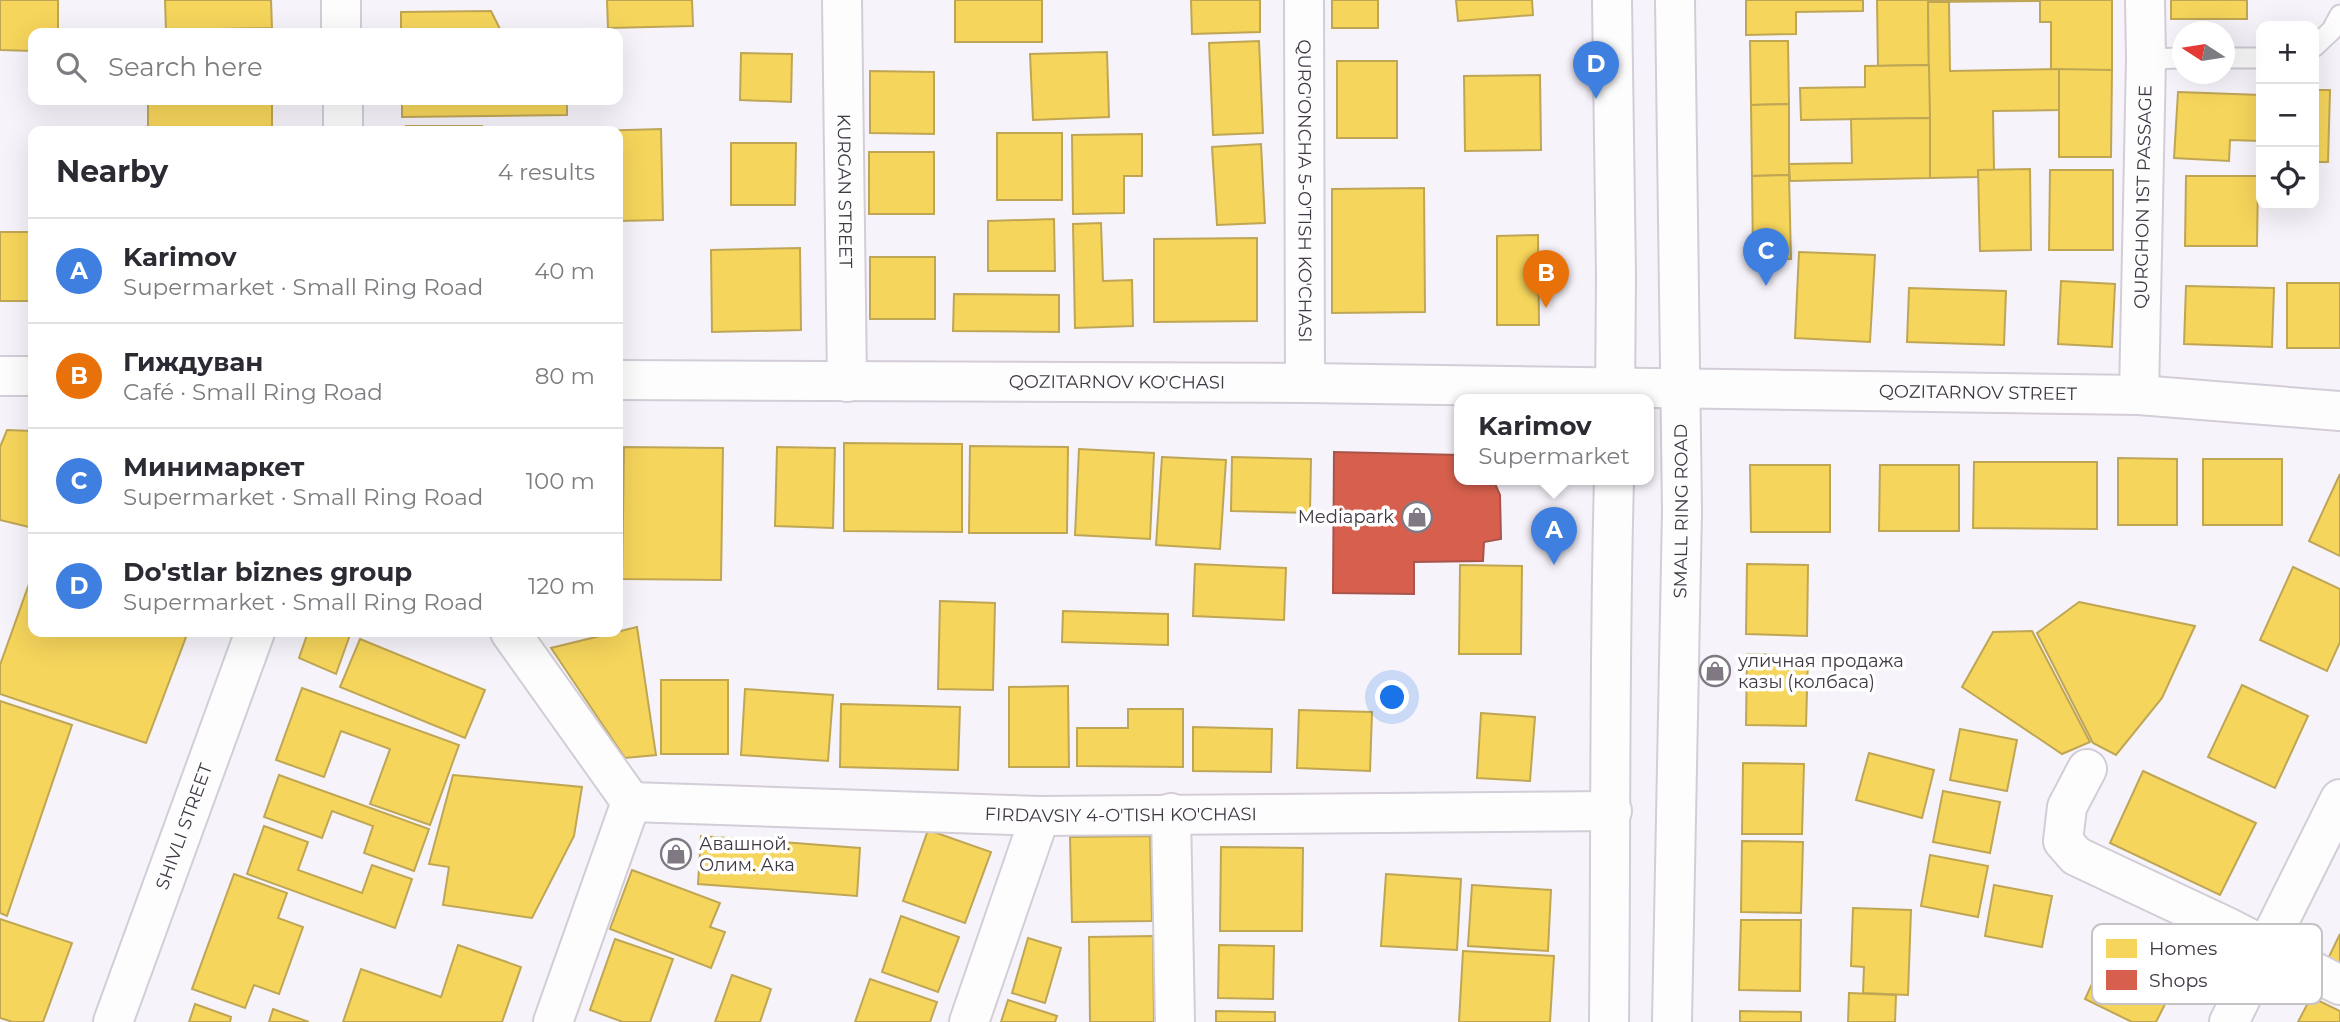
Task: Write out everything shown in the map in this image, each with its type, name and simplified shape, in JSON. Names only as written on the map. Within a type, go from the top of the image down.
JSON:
[{"type":"main road","points":[[341,0],[341,28]]},
{"type":"main road","name":"KURGAN STREET","points":[[842,0],[847,382]]},
{"type":"main road","name":"QURG'ONCHA 5-O'TISH KO'CHASI","points":[[1304,0],[1305,383]]},
{"type":"main road","points":[[1612,0],[1615,393]]},
{"type":"main road","name":"SMALL RING ROAD","points":[[1672,1022],[1682,511],[1675,0]]},
{"type":"main road","name":"QURGHON 1ST PASSAGE","points":[[2140,395],[2164,59],[2146,0]]},
{"type":"main road","points":[[342,105],[343,126]]},
{"type":"main road","points":[[0,376],[28,376]]},
{"type":"main road","name":"QOZITARNOV KO'CHASI","points":[[623,380],[1305,383],[1615,393]]},
{"type":"main road","name":"QOZITARNOV STREET","points":[[1615,393],[1681,389],[2140,395],[2340,411]]},
{"type":"main road","points":[[1609,1022],[1612,811],[1610,621],[1614,485]]},
{"type":"main road","name":"SHIVLI STREET","points":[[113,1022],[253,637]]},
{"type":"main road","points":[[514,637],[631,802],[554,1022]]},
{"type":"main road","points":[[2087,769],[2067,807],[2063,841],[2076,856],[2221,924]]},
{"type":"main road","points":[[2277,924],[2340,799]]},
{"type":"main road","name":"FIRDAVSIY 4-O'TISH KO'CHASI","points":[[631,802],[1040,816],[1612,811]]},
{"type":"main road","points":[[1171,813],[1175,1022]]},
{"type":"main road","points":[[969,1022],[1040,816]]},
{"type":"main road","points":[[2322,976],[2340,985]]},
{"type":"main road","points":[[2229,1022],[2238,1004]]},
{"type":"lane","points":[[2319,42],[2332,30],[2340,15]]},
{"type":"lane","points":[[2235,58],[2256,58]]},
{"type":"building: Homes","points":[[0,0],[58,0],[58,28],[28,28],[28,51],[0,50]]},
{"type":"building: Homes","points":[[165,0],[271,0],[272,28],[166,28]]},
{"type":"building: Homes","points":[[607,0],[692,0],[693,26],[608,28]]},
{"type":"building: Homes","points":[[955,0],[1042,0],[1042,42],[955,42]]},
{"type":"building: Homes","points":[[1191,0],[1260,0],[1260,32],[1192,34]]},
{"type":"building: Homes","points":[[1332,0],[1378,0],[1378,28],[1332,28]]},
{"type":"building: Homes","points":[[1456,0],[1532,0],[1533,15],[1458,21]]},
{"type":"building: Homes","points":[[1746,0],[1863,0],[1863,11],[1796,12],[1796,34],[1746,35]]},
{"type":"building: Homes","points":[[1877,0],[1928,0],[1929,65],[1878,66]]},
{"type":"building: Homes","points":[[1928,0],[2112,0],[2112,70],[2051,70],[2051,22],[2040,22],[2040,1]]},
{"type":"building: Homes","points":[[2171,0],[2247,0],[2247,19],[2171,19]]},
{"type":"building: Homes","points":[[1928,2],[1949,2],[1950,71],[2059,69],[2060,110],[1993,111],[1994,170],[1978,170],[1978,177],[1930,178]]},
{"type":"building: Homes","points":[[491,11],[500,28],[401,28],[401,12]]},
{"type":"building: Homes","points":[[1259,41],[1263,133],[1213,135],[1209,43]]},
{"type":"building: Homes","points":[[1750,41],[1788,41],[1789,104],[1751,105]]},
{"type":"building: Homes","points":[[1107,52],[1109,117],[1033,120],[1030,54]]},
{"type":"building: Homes","points":[[741,53],[792,54],[791,102],[740,100]]},
{"type":"building: Homes","points":[[1337,61],[1397,61],[1397,138],[1337,138]]},
{"type":"building: Homes","points":[[1929,65],[1930,118],[1801,120],[1800,88],[1865,87],[1865,66]]},
{"type":"building: Homes","points":[[2059,69],[2112,70],[2111,157],[2059,157]]},
{"type":"building: Homes","points":[[870,71],[934,72],[934,134],[870,133]]},
{"type":"building: Homes","points":[[1540,75],[1541,150],[1465,151],[1464,76]]},
{"type":"building: Homes","points":[[2319,90],[2330,90],[2328,162],[2319,162]]},
{"type":"building: Homes","points":[[2178,92],[2256,95],[2256,141],[2230,140],[2229,161],[2174,158]]},
{"type":"building: Homes","points":[[1789,104],[1789,175],[1752,176],[1751,105]]},
{"type":"building: Homes","points":[[148,105],[272,105],[272,126],[148,126]]},
{"type":"building: Homes","points":[[402,105],[567,105],[567,115],[402,117]]},
{"type":"building: Homes","points":[[1930,118],[1930,178],[1790,181],[1789,164],[1852,163],[1851,119]]},
{"type":"building: Homes","points":[[661,129],[663,220],[623,221],[623,130]]},
{"type":"building: Homes","points":[[997,133],[1062,133],[1062,200],[997,200]]},
{"type":"building: Homes","points":[[1142,134],[1142,176],[1124,176],[1124,213],[1073,214],[1072,135]]},
{"type":"building: Homes","points":[[731,143],[796,143],[795,205],[731,205]]},
{"type":"building: Homes","points":[[1261,144],[1265,223],[1217,225],[1212,147]]},
{"type":"building: Homes","points":[[869,152],[934,152],[934,214],[869,214]]},
{"type":"building: Homes","points":[[2030,169],[2031,250],[1980,251],[1978,170]]},
{"type":"building: Homes","points":[[2050,170],[2113,170],[2113,250],[2049,250]]},
{"type":"building: Homes","points":[[1789,175],[1791,259],[1753,259],[1752,176]]},
{"type":"building: Homes","points":[[2186,176],[2256,176],[2257,246],[2185,246]]},
{"type":"building: Homes","points":[[1424,188],[1425,312],[1332,313],[1332,189]]},
{"type":"building: Homes","points":[[1054,219],[1055,271],[988,271],[988,221]]},
{"type":"building: Homes","points":[[1101,223],[1103,281],[1132,280],[1133,326],[1075,328],[1073,224]]},
{"type":"building: Homes","points":[[0,232],[28,232],[28,301],[0,301]]},
{"type":"building: Homes","points":[[1538,235],[1539,325],[1497,325],[1497,236]]},
{"type":"building: Homes","points":[[1257,238],[1257,321],[1154,322],[1154,239]]},
{"type":"building: Homes","points":[[800,248],[801,330],[712,332],[711,250]]},
{"type":"building: Homes","points":[[1799,252],[1875,255],[1870,342],[1795,338]]},
{"type":"building: Homes","points":[[870,257],[935,257],[935,319],[870,319]]},
{"type":"building: Homes","points":[[2061,281],[2115,284],[2112,347],[2058,344]]},
{"type":"building: Homes","points":[[2287,283],[2340,283],[2340,348],[2287,348]]},
{"type":"building: Homes","points":[[2186,286],[2274,288],[2272,347],[2184,344]]},
{"type":"building: Homes","points":[[1909,288],[2006,291],[2004,345],[1907,342]]},
{"type":"building: Homes","points":[[954,294],[1059,295],[1059,332],[953,331]]},
{"type":"building: Homes","points":[[7,430],[28,431],[28,527],[0,520],[0,447]]},
{"type":"building: Homes","points":[[844,443],[962,444],[962,532],[844,531]]},
{"type":"building: Homes","points":[[970,446],[1068,447],[1067,533],[969,533]]},
{"type":"building: Homes","points":[[624,447],[723,448],[721,580],[623,579]]},
{"type":"building: Homes","points":[[777,447],[835,448],[833,528],[775,526]]},
{"type":"building: Homes","points":[[1079,449],[1154,453],[1150,539],[1075,535]]},
{"type":"building: Homes","points":[[1162,457],[1226,460],[1220,549],[1156,545]]},
{"type":"building: Homes","points":[[1232,457],[1311,459],[1310,513],[1231,511]]},
{"type":"building: Homes","points":[[2118,458],[2177,459],[2177,525],[2118,525]]},
{"type":"building: Homes","points":[[2203,459],[2282,459],[2282,525],[2203,525]]},
{"type":"building: Homes","points":[[1974,462],[2097,462],[2097,529],[1973,528]]},
{"type":"building: Homes","points":[[1750,465],[1830,465],[1830,532],[1751,532]]},
{"type":"building: Homes","points":[[1880,465],[1959,465],[1959,531],[1879,531]]},
{"type":"building: Homes","points":[[2340,474],[2340,556],[2309,541]]},
{"type":"building: Homes","points":[[1195,564],[1286,568],[1284,620],[1193,616]]},
{"type":"building: Homes","points":[[1747,564],[1808,565],[1807,636],[1746,634]]},
{"type":"building: Homes","points":[[1460,565],[1522,566],[1521,654],[1459,654]]},
{"type":"building: Homes","points":[[2293,567],[2340,589],[2340,642],[2327,671],[2260,640]]},
{"type":"building: Homes","points":[[28,587],[28,637],[186,637],[146,743],[0,694],[0,665]]},
{"type":"building: Homes","points":[[940,601],[995,603],[993,690],[938,689]]},
{"type":"building: Homes","points":[[2079,602],[2195,626],[2162,698],[2116,755],[2093,743],[2037,633]]},
{"type":"building: Homes","points":[[1063,611],[1168,614],[1168,645],[1062,642]]},
{"type":"building: Homes","points":[[637,627],[656,755],[625,758],[551,648],[596,637],[623,637],[623,630]]},
{"type":"building: Homes","points":[[2032,631],[2090,742],[2062,754],[1962,687],[1993,632]]},
{"type":"building: Homes","points":[[306,637],[349,637],[336,674],[299,658]]},
{"type":"building: Homes","points":[[360,639],[485,690],[465,738],[340,687]]},
{"type":"building: Homes","points":[[1747,654],[1808,656],[1806,726],[1746,725]]},
{"type":"building: Homes","points":[[661,680],[728,680],[728,754],[661,754]]},
{"type":"building: Homes","points":[[2242,685],[2308,716],[2275,788],[2208,757]]},
{"type":"building: Homes","points":[[1068,686],[1069,767],[1009,767],[1009,687]]},
{"type":"building: Homes","points":[[302,688],[459,745],[430,825],[370,804],[390,749],[341,731],[324,777],[276,760]]},
{"type":"building: Homes","points":[[745,689],[833,695],[828,761],[741,755]]},
{"type":"building: Homes","points":[[0,701],[72,725],[7,916],[0,913]]},
{"type":"building: Homes","points":[[841,704],[960,707],[958,770],[840,767]]},
{"type":"building: Homes","points":[[1128,709],[1183,709],[1183,767],[1077,766],[1077,728],[1128,728]]},
{"type":"building: Homes","points":[[1299,710],[1372,712],[1370,771],[1297,768]]},
{"type":"building: Homes","points":[[1481,713],[1535,717],[1530,781],[1477,778]]},
{"type":"building: Homes","points":[[1193,727],[1272,729],[1271,772],[1193,771]]},
{"type":"building: Homes","points":[[1960,729],[2017,740],[2007,791],[1950,780]]},
{"type":"building: Homes","points":[[1869,753],[1934,770],[1922,818],[1856,800]]},
{"type":"building: Homes","points":[[1743,763],[1804,764],[1802,834],[1742,834]]},
{"type":"building: Homes","points":[[2143,771],[2256,823],[2220,895],[2110,843]]},
{"type":"building: Homes","points":[[279,775],[429,829],[414,871],[364,853],[373,826],[332,811],[322,838],[264,817]]},
{"type":"building: Homes","points":[[453,775],[582,787],[574,836],[532,918],[443,905],[449,867],[429,864]]},
{"type":"building: Homes","points":[[1943,791],[2000,802],[1990,853],[1933,842]]},
{"type":"building: Homes","points":[[264,826],[308,842],[298,870],[362,893],[372,865],[412,879],[395,928],[247,874]]},
{"type":"building: Homes","points":[[928,830],[991,852],[965,923],[903,901]]},
{"type":"building: Homes","points":[[701,836],[860,848],[857,896],[698,884]]},
{"type":"building: Homes","points":[[1150,836],[1152,921],[1072,922],[1070,837]]},
{"type":"building: Homes","points":[[1742,841],[1803,842],[1801,913],[1741,912]]},
{"type":"building: Homes","points":[[1221,847],[1303,848],[1302,931],[1220,931]]},
{"type":"building: Homes","points":[[1930,855],[1988,866],[1978,917],[1921,906]]},
{"type":"building: Homes","points":[[632,870],[720,903],[710,927],[725,932],[711,968],[610,929]]},
{"type":"building: Homes","points":[[234,874],[287,893],[278,918],[303,927],[279,994],[254,985],[245,1008],[192,989]]},
{"type":"building: Homes","points":[[1386,874],[1461,879],[1457,950],[1381,946]]},
{"type":"building: Homes","points":[[1472,885],[1551,890],[1548,951],[1468,946]]},
{"type":"building: Homes","points":[[1994,885],[2052,896],[2042,947],[1985,936]]},
{"type":"building: Homes","points":[[1853,908],[1911,910],[1908,995],[1863,993],[1864,967],[1851,966]]},
{"type":"building: Homes","points":[[901,916],[959,937],[938,992],[882,972]]},
{"type":"building: Homes","points":[[0,919],[72,943],[43,1022],[13,1022],[0,1018]]},
{"type":"building: Homes","points":[[1741,920],[1801,920],[1800,991],[1739,990]]},
{"type":"building: Homes","points":[[2340,934],[2340,972],[2325,965]]},
{"type":"building: Homes","points":[[1153,936],[1154,1022],[1090,1022],[1089,937]]},
{"type":"building: Homes","points":[[1028,938],[1061,948],[1045,1003],[1012,993]]},
{"type":"building: Homes","points":[[615,939],[673,959],[650,1022],[623,1022],[590,1010]]},
{"type":"building: Homes","points":[[458,945],[521,967],[502,1022],[343,1022],[361,969],[441,997]]},
{"type":"building: Homes","points":[[1219,945],[1274,946],[1273,999],[1218,998]]},
{"type":"building: Homes","points":[[1463,951],[1554,956],[1550,1022],[1459,1022]]},
{"type":"building: Homes","points":[[732,975],[771,989],[760,1022],[715,1022]]},
{"type":"building: Homes","points":[[870,979],[937,1002],[930,1022],[855,1022]]},
{"type":"building: Homes","points":[[2092,984],[2092,1002],[2085,999]]},
{"type":"building: Homes","points":[[1849,993],[1896,995],[1895,1022],[1848,1022]]},
{"type":"building: Homes","points":[[1008,1000],[1057,1016],[1055,1022],[1001,1022]]},
{"type":"building: Homes","points":[[2322,1002],[2340,1011],[2340,1022],[2298,1022],[2307,1004]]},
{"type":"building: Homes","points":[[195,1004],[231,1017],[230,1022],[189,1022]]},
{"type":"building: Homes","points":[[2095,1004],[2165,1004],[2156,1022],[2132,1022]]},
{"type":"building: Homes","points":[[273,1009],[309,1022],[269,1022]]},
{"type":"building: Homes","points":[[1216,1011],[1275,1012],[1275,1022],[1216,1022]]},
{"type":"building: Homes","points":[[1740,1011],[1801,1012],[1801,1022],[1740,1022]]},
{"type":"building: Shops","name":"Mediapark","points":[[1334,452],[1454,455],[1454,485],[1496,485],[1500,495],[1501,539],[1484,542],[1483,561],[1414,562],[1414,594],[1333,593]]},
{"type":"place","name":"Do'stlar biznes group","points":[[1596,99]]},
{"type":"place","name":"Минимаркет","points":[[1766,286]]},
{"type":"place","name":"Гиждуван","points":[[1546,308]]},
{"type":"place","name":"Mediapark","points":[[1417,517]]},
{"type":"place","name":"Karimov","points":[[1554,565]]},
{"type":"place","name":"уличная продажа казы (колбаса)","points":[[1715,671]]},
{"type":"place","name":"Авашной. Олим. Ака","points":[[676,854]]}]
